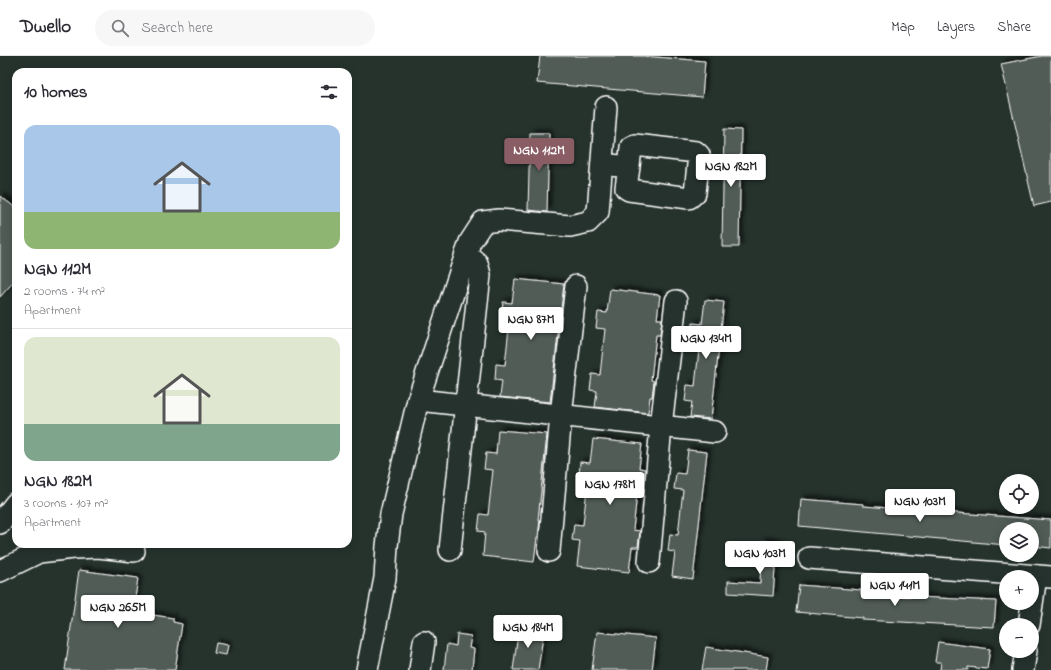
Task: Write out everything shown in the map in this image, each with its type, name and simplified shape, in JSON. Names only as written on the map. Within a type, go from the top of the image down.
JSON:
[{"type":"street","points":[[367,670],[385,578],[391,514],[418,400],[470,242],[483,222],[499,220],[570,226],[588,222],[598,212],[606,107]]},
{"type":"street","points":[[602,164],[629,167]]},
{"type":"street","points":[[450,550],[480,275],[477,263],[466,254]]},
{"type":"street","points":[[549,551],[561,415],[576,286]]},
{"type":"street","points":[[649,562],[661,426],[676,301]]},
{"type":"street","points":[[418,400],[715,432]]},
{"type":"street","points":[[0,523],[12,508]]},
{"type":"street","points":[[0,571],[39,552],[73,548]]},
{"type":"street","points":[[107,548],[134,551]]},
{"type":"street","points":[[809,558],[1043,577],[1031,618]]},
{"type":"street","points":[[420,670],[424,642]]},
{"type":"street","points":[[1023,670],[1025,658]]},
{"type":"building","points":[[540,56],[643,56],[705,61],[702,97],[537,83]]},
{"type":"building","points":[[1042,56],[1051,56],[1051,202],[1034,206],[1001,64]]},
{"type":"building","points":[[724,129],[741,130],[739,247],[722,247]]},
{"type":"building","points":[[530,133],[549,133],[547,212],[528,210]]},
{"type":"building","points":[[0,196],[12,205],[12,284],[0,297]]},
{"type":"building","points":[[515,279],[564,284],[550,402],[500,397],[502,381],[495,380],[496,364],[505,365],[510,319],[501,318],[503,302],[512,303]]},
{"type":"building","points":[[610,289],[660,295],[657,319],[662,319],[660,335],[656,335],[651,380],[654,381],[648,413],[595,407],[597,391],[590,390],[592,374],[600,375],[605,329],[596,328],[598,312],[607,313]]},
{"type":"building","points":[[705,300],[724,302],[711,419],[690,417],[692,402],[685,401],[687,385],[695,386],[700,340],[691,339],[693,323],[702,324]]},
{"type":"building","points":[[498,430],[547,434],[538,520],[540,520],[534,562],[483,556],[485,532],[478,531],[480,514],[488,515],[493,470],[484,469],[486,453],[496,454]]},
{"type":"building","points":[[593,439],[642,444],[639,468],[645,469],[644,485],[638,485],[633,530],[640,531],[638,547],[632,547],[629,572],[577,566],[580,541],[572,540],[574,524],[583,525],[588,479],[579,478],[580,462],[590,463]]},
{"type":"building","points":[[688,450],[707,452],[693,579],[672,576],[675,552],[668,551],[670,534],[678,535],[683,490],[674,489],[676,473],[685,474]]},
{"type":"building","points":[[801,499],[863,504],[863,506],[1051,520],[1051,548],[1039,547],[1039,522],[999,522],[999,544],[799,526]]},
{"type":"building","points":[[762,541],[777,542],[773,596],[728,593],[728,581],[760,583]]},
{"type":"building","points":[[79,570],[138,578],[133,612],[173,618],[173,622],[182,624],[175,670],[65,670]]},
{"type":"building","points":[[799,585],[861,590],[861,594],[996,601],[994,627],[863,620],[863,618],[796,612]]},
{"type":"building","points":[[519,626],[544,630],[538,670],[513,670]]},
{"type":"building","points":[[597,632],[656,638],[652,670],[592,670]]},
{"type":"building","points":[[457,634],[471,636],[469,648],[474,649],[472,670],[444,670],[447,644],[456,646]]},
{"type":"building","points":[[938,642],[990,649],[987,669],[968,667],[968,670],[940,670],[941,662],[935,662]]},
{"type":"building","points":[[216,643],[228,645],[226,655],[214,653]]},
{"type":"building","points":[[706,647],[768,657],[766,670],[702,670]]}]
